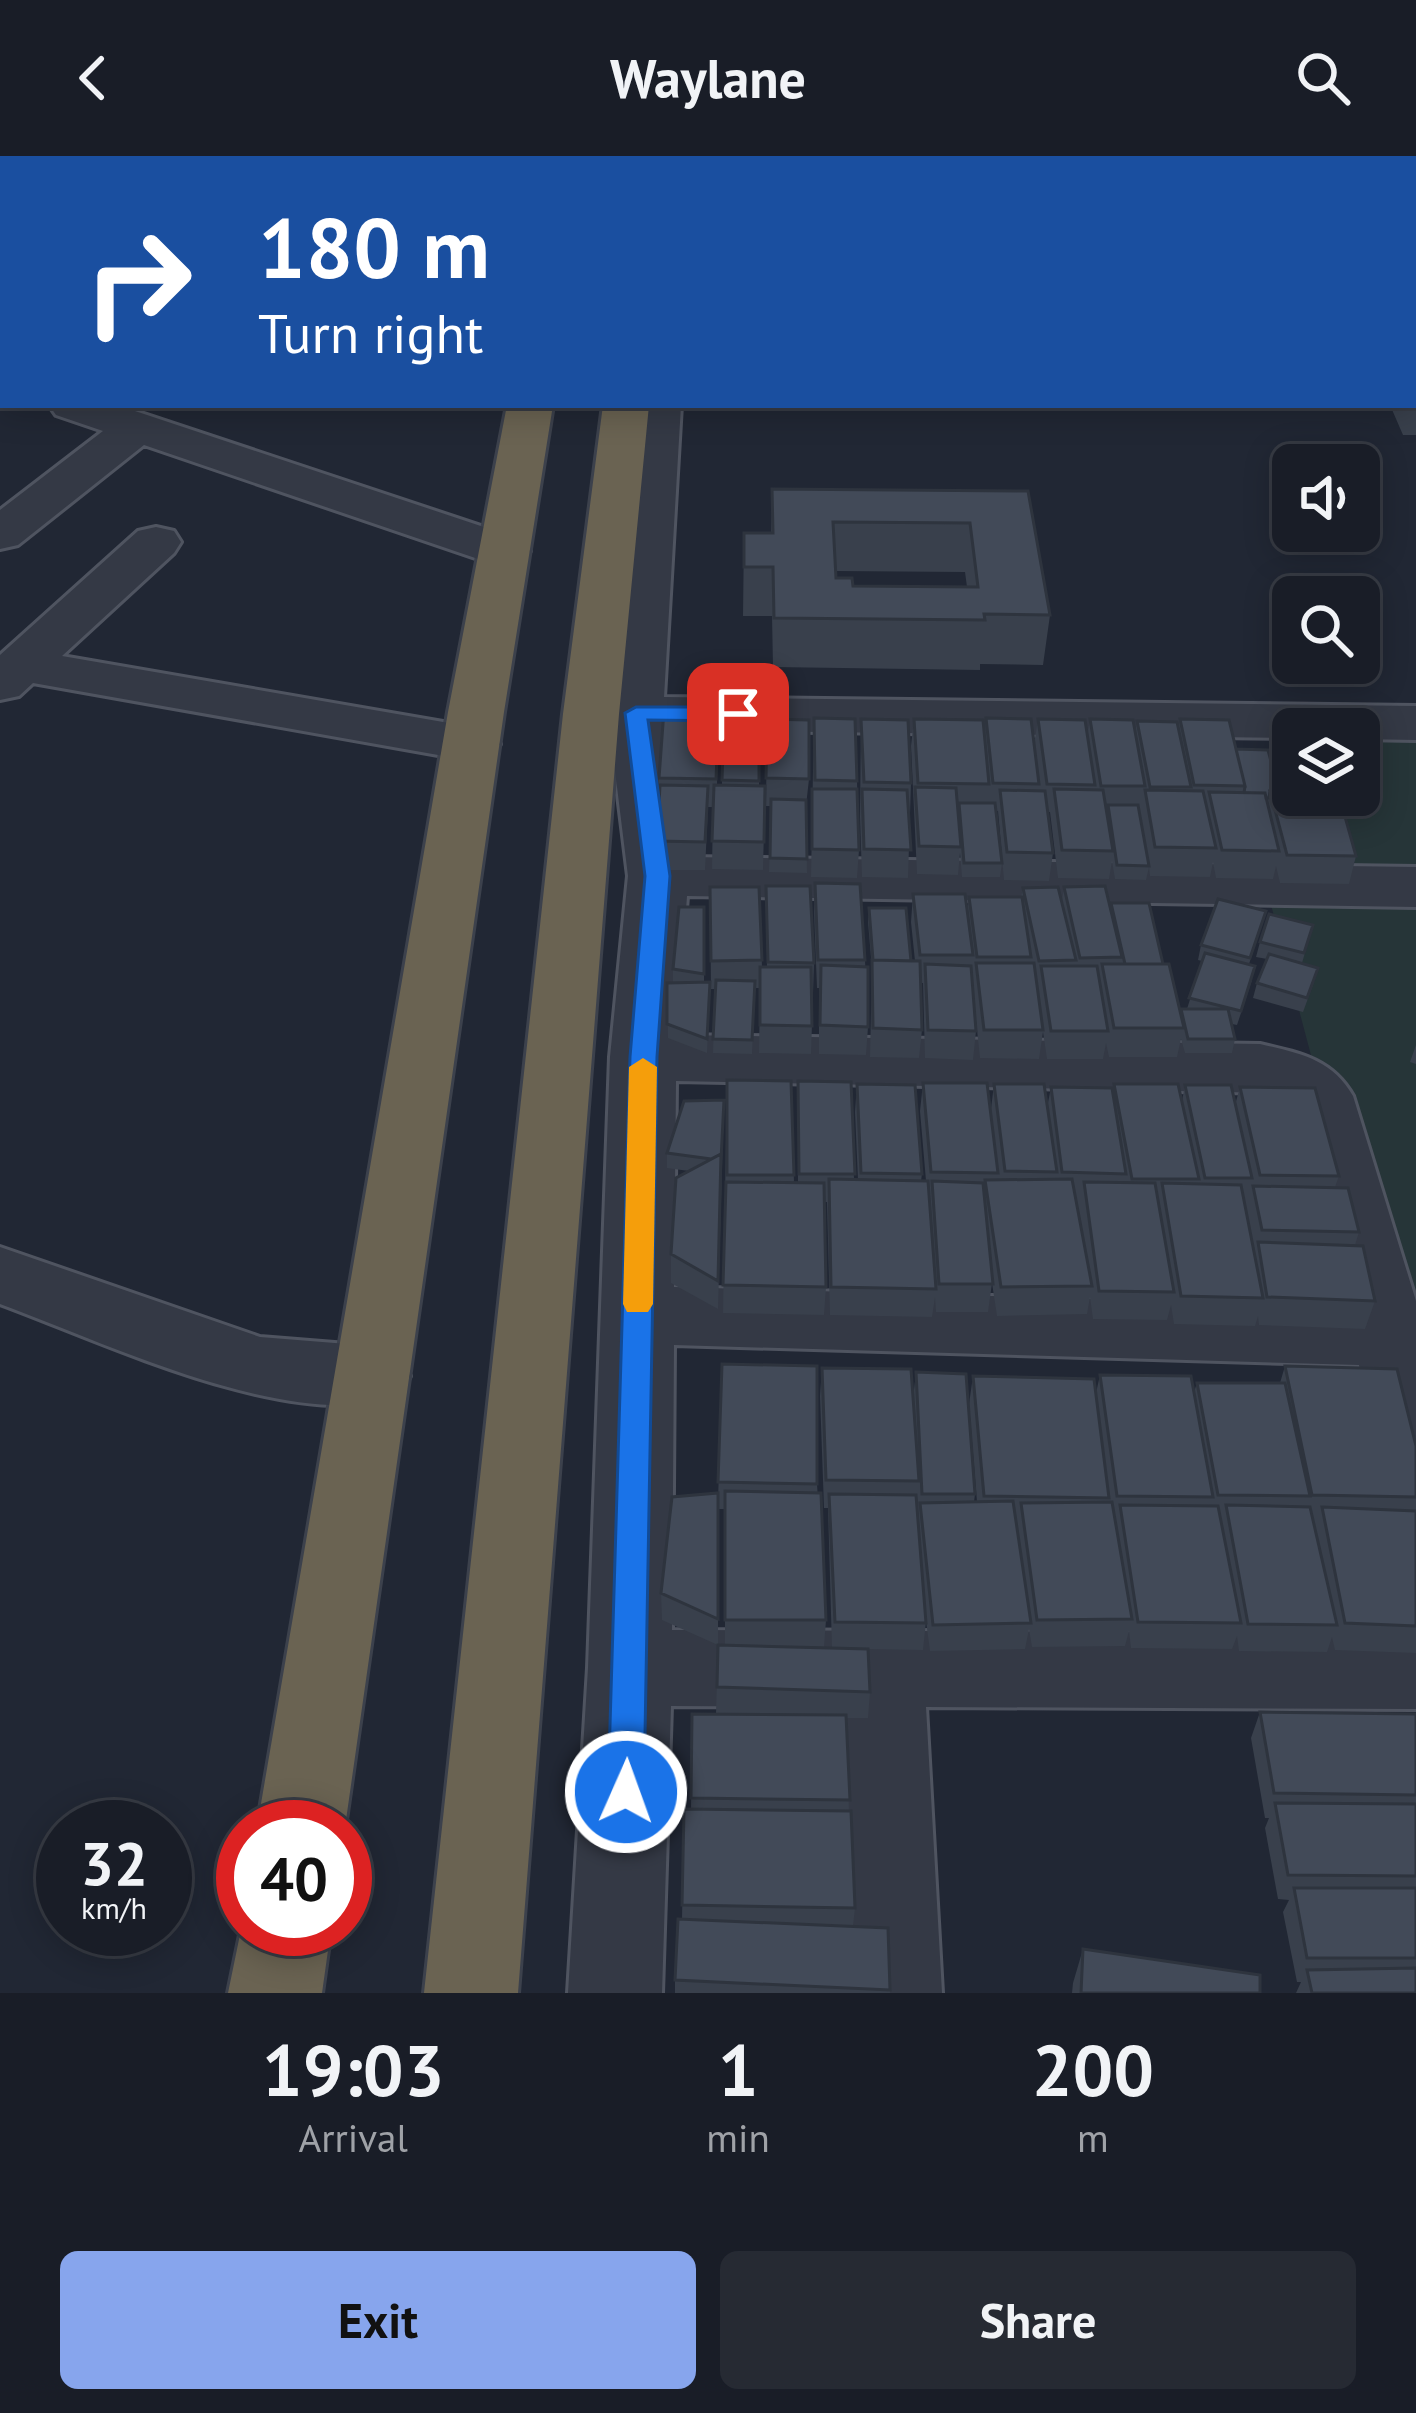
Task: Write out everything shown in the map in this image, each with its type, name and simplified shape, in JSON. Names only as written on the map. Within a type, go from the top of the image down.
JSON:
[{"type":"highway","points":[[305,1800],[530,408]]},
{"type":"highway","points":[[471,1993],[614,714],[626,408]]},
{"type":"highway","points":[[275,1993],[281,1956]]},
{"type":"street","points":[[80,408],[506,551]]},
{"type":"street","points":[[615,1993],[630,1668],[643,1057],[658,876],[614,714],[658,408]]},
{"type":"street","points":[[0,534],[135,429]]},
{"type":"street","points":[[11,675],[156,542]]},
{"type":"street","points":[[11,675],[472,744]]},
{"type":"street","points":[[614,714],[1272,725]]},
{"type":"street","points":[[1380,724],[1416,723]]},
{"type":"street","points":[[658,876],[1374,870]]},
{"type":"street","points":[[643,1057],[1260,1067],[1294,1075],[1319,1096],[1390,1337],[1416,1450]]},
{"type":"street","points":[[0,1275],[258,1367],[372,1376]]},
{"type":"street","points":[[638,1315],[1390,1337]]},
{"type":"street","points":[[630,1668],[1416,1671]]},
{"type":"street","points":[[882,1668],[895,1993]]},
{"type":"shaded area","points":[[1416,723],[1416,1450],[1266,886],[1361,888],[1342,816],[1380,816],[1380,727]]},
{"type":"building","points":[[772,489],[1028,491],[1050,615],[984,614],[985,620],[774,618],[773,567],[744,567],[744,533],[773,533]],"holes":[[[833,522],[970,523],[978,587],[853,586],[852,578],[836,578]]]},
{"type":"building","points":[[664,710],[719,712],[716,779],[659,778]]},
{"type":"building","points":[[724,717],[759,717],[759,781],[722,780]]},
{"type":"building","points":[[814,718],[855,719],[857,781],[815,780]]},
{"type":"building","points":[[986,718],[1031,719],[1039,784],[993,783]]},
{"type":"building","points":[[767,719],[809,720],[809,779],[766,778]]},
{"type":"building","points":[[861,719],[908,720],[911,783],[864,782]]},
{"type":"building","points":[[914,719],[983,720],[989,784],[918,783]]},
{"type":"building","points":[[1038,719],[1085,720],[1095,785],[1047,784]]},
{"type":"building","points":[[1090,719],[1133,720],[1145,786],[1101,786]]},
{"type":"building","points":[[1180,719],[1229,720],[1245,786],[1194,785]]},
{"type":"building","points":[[1137,721],[1177,722],[1191,787],[1150,787]]},
{"type":"building","points":[[1236,749],[1268,750],[1272,765],[1269,798],[1265,793],[1244,793]]},
{"type":"building","points":[[660,785],[708,786],[705,842],[657,841]]},
{"type":"building","points":[[714,785],[765,786],[764,842],[712,841]]},
{"type":"building","points":[[915,787],[956,788],[961,847],[919,846]]},
{"type":"building","points":[[812,789],[857,789],[859,850],[812,849]]},
{"type":"building","points":[[862,789],[907,790],[911,850],[864,849]]},
{"type":"building","points":[[1054,789],[1103,790],[1113,851],[1062,850]]},
{"type":"building","points":[[1000,790],[1045,791],[1053,853],[1007,852]]},
{"type":"building","points":[[1145,790],[1203,791],[1216,848],[1155,847]]},
{"type":"building","points":[[1209,792],[1265,793],[1279,851],[1222,850]]},
{"type":"building","points":[[771,799],[806,800],[807,859],[770,858]]},
{"type":"building","points":[[959,803],[995,803],[1002,863],[964,863]]},
{"type":"building","points":[[1108,805],[1138,805],[1149,866],[1117,865]]},
{"type":"building","points":[[1277,816],[1345,816],[1356,856],[1287,855]]},
{"type":"building","points":[[815,883],[860,884],[865,960],[818,960]]},
{"type":"building","points":[[766,886],[810,886],[814,963],[768,962]]},
{"type":"building","points":[[1105,886],[1122,957],[1080,958],[1064,887]]},
{"type":"building","points":[[710,887],[759,887],[762,960],[711,961]]},
{"type":"building","points":[[1058,887],[1076,960],[1039,961],[1023,888]]},
{"type":"building","points":[[913,894],[965,894],[973,955],[920,955]]},
{"type":"building","points":[[969,897],[1022,897],[1031,957],[977,957]]},
{"type":"building","points":[[1218,899],[1266,911],[1250,958],[1201,945]]},
{"type":"building","points":[[1111,903],[1149,903],[1163,964],[1125,964]]},
{"type":"building","points":[[679,907],[704,907],[704,974],[673,969]]},
{"type":"building","points":[[869,908],[906,908],[911,961],[873,960]]},
{"type":"building","points":[[1269,914],[1313,925],[1304,953],[1260,942]]},
{"type":"building","points":[[1205,953],[1255,966],[1241,1011],[1189,998]]},
{"type":"building","points":[[1269,954],[1318,968],[1307,998],[1257,983]]},
{"type":"building","points":[[872,960],[920,961],[922,1030],[873,1028]]},
{"type":"building","points":[[976,963],[1034,963],[1043,1030],[984,1030]]},
{"type":"building","points":[[925,964],[971,966],[976,1031],[928,1030]]},
{"type":"building","points":[[1102,964],[1169,964],[1184,1028],[1114,1028]]},
{"type":"building","points":[[821,965],[868,967],[868,1027],[820,1025]]},
{"type":"building","points":[[1041,966],[1097,966],[1108,1031],[1051,1031]]},
{"type":"building","points":[[760,967],[811,967],[812,1026],[760,1025]]},
{"type":"building","points":[[716,980],[755,981],[752,1040],[713,1039]]},
{"type":"building","points":[[710,982],[707,1039],[667,1024],[667,983]]},
{"type":"building","points":[[1181,1009],[1228,1009],[1235,1039],[1188,1039]]},
{"type":"building","points":[[727,1080],[791,1081],[794,1175],[727,1175]]},
{"type":"building","points":[[798,1081],[851,1082],[855,1174],[799,1174]]},
{"type":"building","points":[[923,1083],[987,1083],[998,1173],[931,1172]]},
{"type":"building","points":[[857,1084],[915,1085],[922,1174],[861,1173]]},
{"type":"building","points":[[994,1084],[1044,1084],[1057,1172],[1005,1171]]},
{"type":"building","points":[[1114,1084],[1178,1084],[1199,1179],[1132,1179]]},
{"type":"building","points":[[1185,1085],[1231,1085],[1252,1178],[1205,1178]]},
{"type":"building","points":[[1051,1087],[1112,1088],[1126,1174],[1062,1172]]},
{"type":"building","points":[[1240,1087],[1315,1088],[1339,1176],[1260,1175]]},
{"type":"building","points":[[724,1100],[721,1160],[721,1154],[711,1159],[667,1153],[684,1101]]},
{"type":"building","points":[[721,1154],[718,1281],[671,1254],[676,1178]]},
{"type":"building","points":[[829,1179],[928,1181],[936,1289],[831,1287]]},
{"type":"building","points":[[1072,1179],[1092,1286],[1001,1287],[985,1180]]},
{"type":"building","points":[[932,1181],[983,1183],[993,1284],[939,1284]]},
{"type":"building","points":[[726,1182],[824,1183],[826,1287],[723,1285]]},
{"type":"building","points":[[1084,1182],[1155,1183],[1174,1292],[1099,1291]]},
{"type":"building","points":[[1162,1183],[1241,1185],[1263,1298],[1181,1296]]},
{"type":"building","points":[[1253,1186],[1348,1188],[1359,1232],[1262,1230]]},
{"type":"building","points":[[1258,1242],[1363,1246],[1375,1301],[1267,1297]]},
{"type":"building","points":[[722,1364],[817,1366],[817,1484],[718,1482]]},
{"type":"building","points":[[1285,1366],[1397,1369],[1416,1446],[1416,1497],[1312,1495]]},
{"type":"building","points":[[822,1368],[911,1369],[919,1481],[826,1480]]},
{"type":"building","points":[[916,1372],[966,1374],[975,1494],[922,1494]]},
{"type":"building","points":[[1100,1375],[1191,1376],[1213,1497],[1117,1496]]},
{"type":"building","points":[[973,1376],[1094,1379],[1109,1498],[984,1496]]},
{"type":"building","points":[[1197,1383],[1285,1383],[1310,1496],[1218,1495]]},
{"type":"building","points":[[725,1491],[821,1493],[826,1620],[725,1620]]},
{"type":"building","points":[[718,1493],[718,1619],[661,1593],[672,1497]]},
{"type":"building","points":[[829,1494],[916,1495],[926,1623],[835,1622]]},
{"type":"building","points":[[1013,1501],[1031,1623],[933,1625],[920,1503]]},
{"type":"building","points":[[1112,1502],[1132,1619],[1037,1620],[1021,1503]]},
{"type":"building","points":[[1120,1505],[1218,1506],[1241,1623],[1138,1622]]},
{"type":"building","points":[[1226,1505],[1310,1507],[1337,1625],[1248,1624]]},
{"type":"building","points":[[1322,1507],[1416,1511],[1416,1626],[1345,1623]]},
{"type":"building","points":[[718,1645],[868,1649],[870,1692],[717,1687]]},
{"type":"building","points":[[1260,1712],[1416,1714],[1416,1795],[1274,1793]]},
{"type":"building","points":[[692,1714],[846,1715],[850,1800],[691,1798]]},
{"type":"building","points":[[1275,1803],[1416,1804],[1416,1876],[1288,1875]]},
{"type":"building","points":[[684,1809],[851,1811],[855,1908],[682,1905]]},
{"type":"building","points":[[1294,1888],[1416,1888],[1416,1958],[1307,1958]]},
{"type":"building","points":[[678,1919],[888,1928],[890,1990],[675,1980]]},
{"type":"building","points":[[1083,1949],[1260,1975],[1260,1993],[1081,1993]]},
{"type":"building","points":[[1416,1968],[1416,1993],[1312,1993],[1307,1970]]},
{"type":"slow traffic","points":[[638,1304],[643,1067]]},
{"type":"route","points":[[626,1792],[643,1057],[658,876],[636,713],[738,714]]}]
